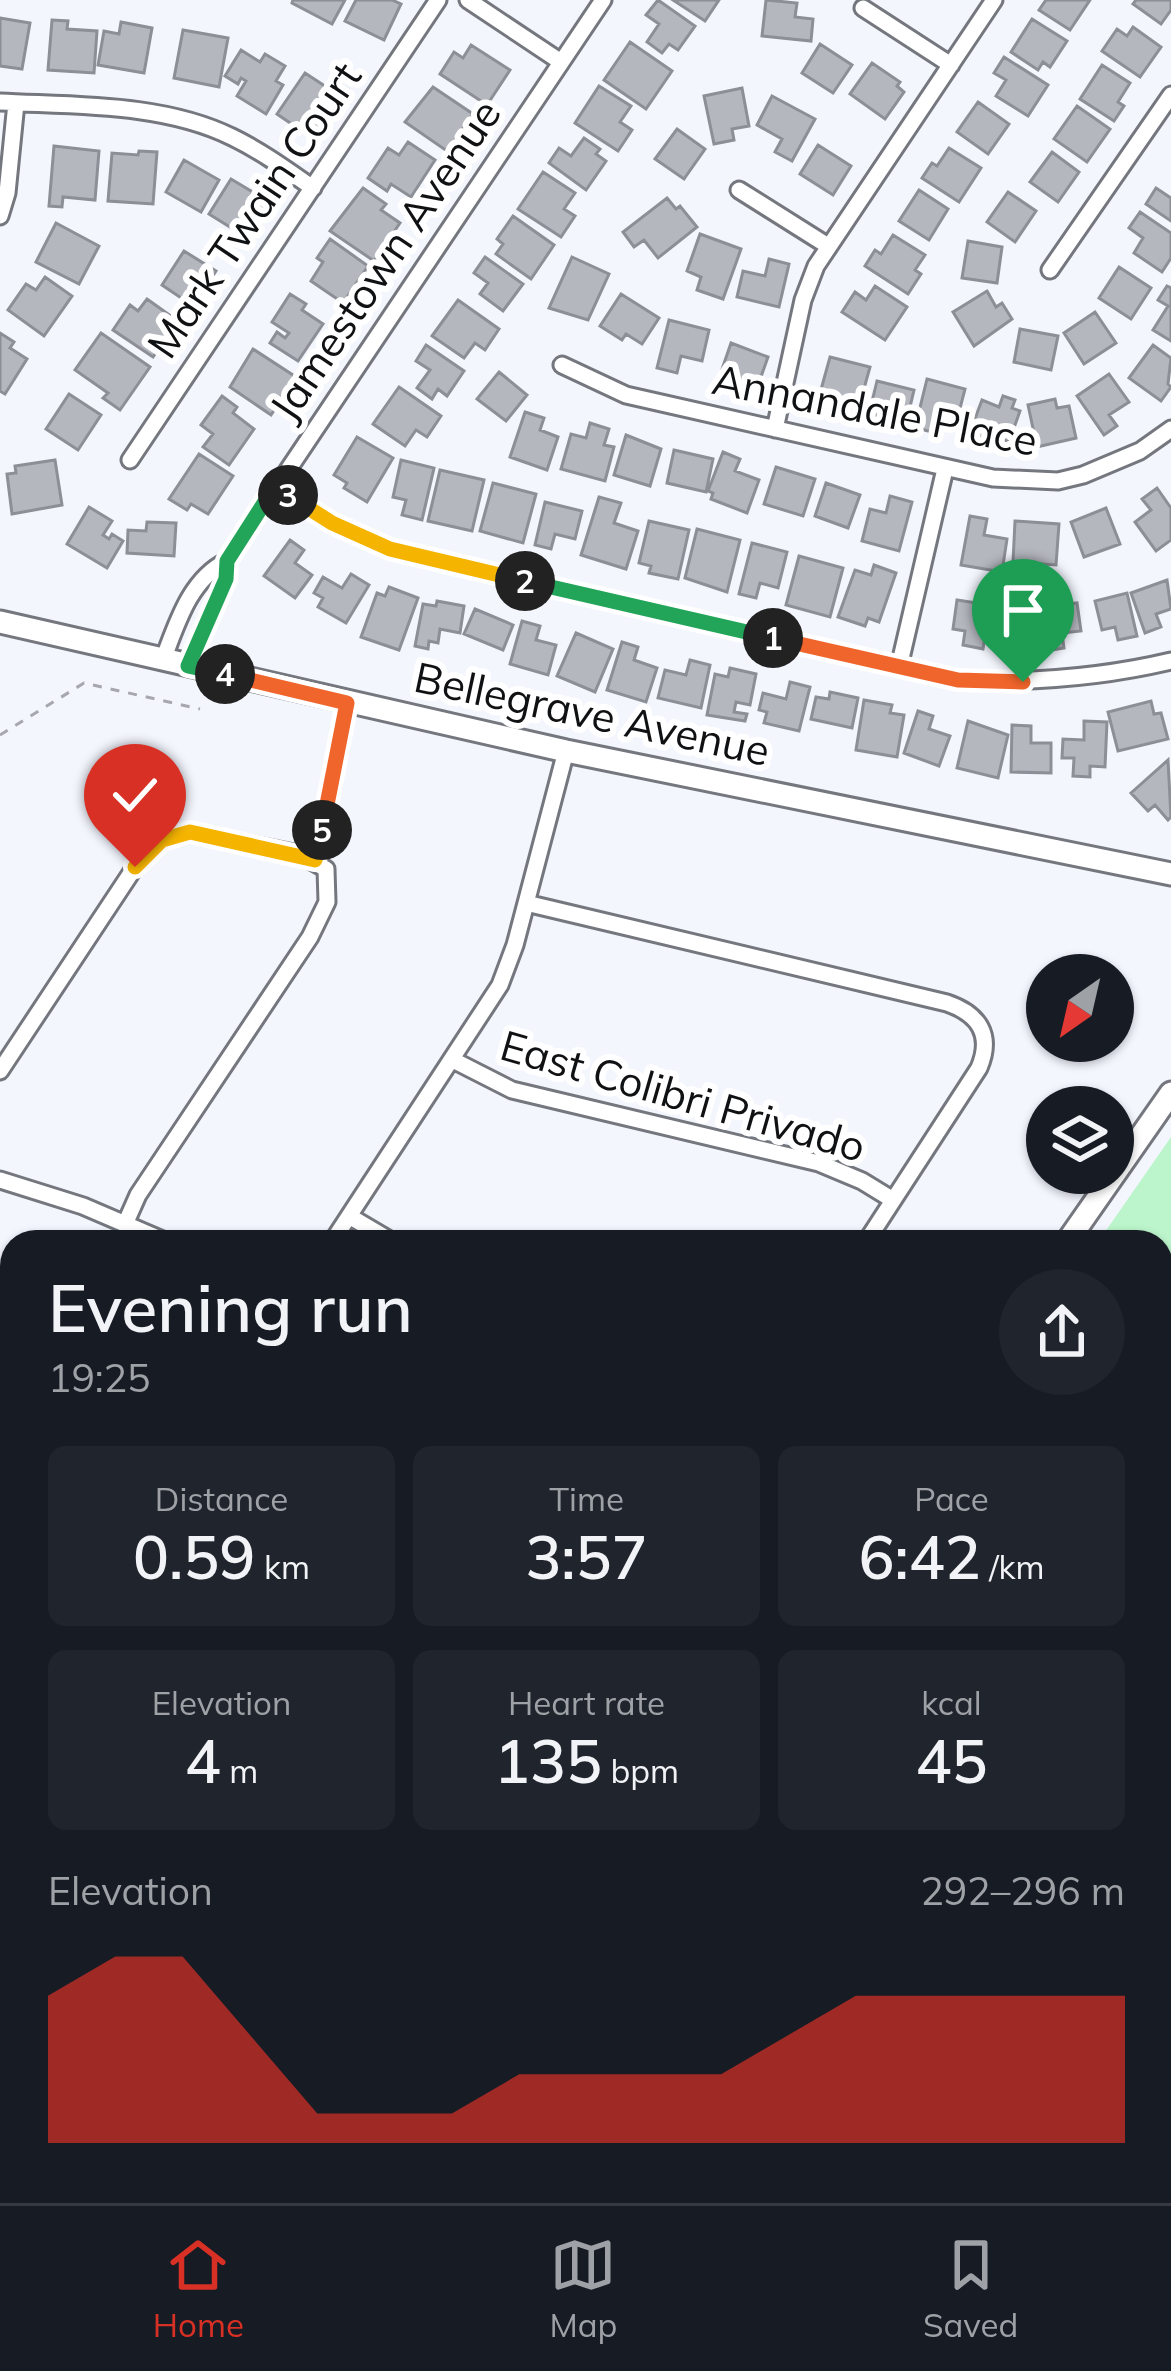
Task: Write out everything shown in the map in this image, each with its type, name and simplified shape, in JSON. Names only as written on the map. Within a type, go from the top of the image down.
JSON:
[{"type":"main road","name":"Bellegrave Avenue","points":[[0,622],[566,751],[1171,874]]},
{"type":"main road","points":[[1075,1230],[1171,1093]]},
{"type":"street","name":"Mark Twain Court","points":[[130,460],[438,0]]},
{"type":"street","points":[[468,0],[561,62]]},
{"type":"street","name":"Jamestown Avenue","points":[[188,666],[226,579],[227,561],[603,0]]},
{"type":"street","points":[[775,429],[803,300],[827,246],[994,0]]},
{"type":"street","points":[[862,8],[951,65]]},
{"type":"street","points":[[1050,270],[1171,95]]},
{"type":"street","points":[[0,216],[7,193],[8,102],[110,108],[183,120],[230,136],[313,188]]},
{"type":"street","points":[[740,190],[827,246]]},
{"type":"street","name":"Annandale Place","points":[[562,365],[626,395],[993,478],[1058,481],[1112,465],[1171,429]]},
{"type":"street","points":[[898,668],[945,469]]},
{"type":"street","points":[[275,486],[332,523],[390,549],[958,680],[1023,682],[1106,676],[1171,661]]},
{"type":"street","name":"Jamestown Avenue","points":[[163,660],[180,614],[208,570],[227,561]]},
{"type":"street","points":[[340,1230],[500,985],[566,751]]},
{"type":"street","points":[[0,1071],[148,850],[177,833],[206,835],[321,865],[327,902],[310,937],[138,1195],[126,1222]]},
{"type":"street","points":[[526,903],[968,1012],[984,1029],[986,1048],[980,1068],[874,1230]]},
{"type":"street","name":"East Colibri Privado","points":[[453,1060],[512,1090],[819,1163],[893,1200]]},
{"type":"street","points":[[0,1180],[142,1230]]},
{"type":"street","points":[[349,1216],[373,1230]]},
{"type":"path","points":[[0,735],[84,682],[200,710]]},
{"type":"path","points":[[321,865],[347,703]]},
{"type":"green space","points":[[1171,1137],[1171,1230],[1106,1230]]},
{"type":"building","points":[[293,0],[345,0],[332,24]]},
{"type":"building","points":[[356,0],[401,4],[384,40],[345,21]]},
{"type":"building","points":[[658,0],[695,26],[678,50],[669,44],[662,53],[647,42],[659,24],[646,15]]},
{"type":"building","points":[[673,0],[719,0],[705,21]]},
{"type":"building","points":[[766,0],[797,3],[795,17],[813,19],[811,41],[762,36]]},
{"type":"building","points":[[1046,0],[1090,0],[1070,30],[1039,10]]},
{"type":"building","points":[[1136,0],[1171,0],[1171,10],[1161,24],[1133,4]]},
{"type":"building","points":[[0,18],[30,23],[22,69],[0,66]]},
{"type":"building","points":[[1032,19],[1067,41],[1050,67],[1043,62],[1038,70],[1011,52]]},
{"type":"building","points":[[52,20],[68,21],[67,29],[97,31],[94,73],[48,70]]},
{"type":"building","points":[[121,22],[152,28],[144,73],[98,65],[104,31],[119,34]]},
{"type":"building","points":[[1133,27],[1161,47],[1140,77],[1102,51],[1117,29],[1127,36]]},
{"type":"building","points":[[183,30],[228,38],[219,87],[174,78]]},
{"type":"building","points":[[630,42],[672,71],[646,109],[604,80]]},
{"type":"building","points":[[820,44],[852,65],[833,93],[802,73]]},
{"type":"building","points":[[471,45],[510,70],[487,105],[440,74],[454,52],[463,58]]},
{"type":"building","points":[[241,50],[260,62],[265,54],[285,66],[276,81],[283,85],[266,114],[237,96],[246,81],[241,78],[238,84],[225,76]]},
{"type":"building","points":[[1004,57],[1048,85],[1028,116],[996,96],[1006,80],[994,73]]},
{"type":"building","points":[[872,63],[900,82],[897,86],[904,92],[885,119],[850,94]]},
{"type":"building","points":[[1102,65],[1130,83],[1118,102],[1124,106],[1114,121],[1080,99]]},
{"type":"building","points":[[305,73],[331,90],[337,82],[349,90],[315,140],[277,114]]},
{"type":"building","points":[[599,86],[631,106],[620,122],[632,130],[618,151],[575,123]]},
{"type":"building","points":[[433,87],[473,114],[456,139],[465,146],[457,158],[405,122]]},
{"type":"building","points":[[742,88],[749,126],[732,129],[734,140],[714,144],[704,96]]},
{"type":"building","points":[[772,96],[815,119],[792,161],[775,152],[782,139],[757,125]]},
{"type":"building","points":[[978,102],[1009,124],[988,154],[957,132]]},
{"type":"building","points":[[1077,106],[1110,129],[1087,162],[1054,139]]},
{"type":"building","points":[[677,129],[705,149],[684,179],[655,159]]},
{"type":"building","points":[[584,138],[600,149],[596,154],[606,161],[586,190],[549,163],[559,148],[571,156]]},
{"type":"building","points":[[408,142],[435,160],[411,197],[391,184],[387,191],[368,178],[388,148],[399,155]]},
{"type":"building","points":[[818,145],[851,166],[833,195],[800,174]]},
{"type":"building","points":[[54,146],[99,151],[95,200],[63,197],[62,207],[49,206]]},
{"type":"building","points":[[949,148],[981,168],[959,202],[922,178]]},
{"type":"building","points":[[139,151],[157,152],[153,204],[108,201],[112,153],[138,155]]},
{"type":"building","points":[[1052,152],[1079,172],[1058,202],[1030,182]]},
{"type":"building","points":[[184,160],[219,180],[201,212],[166,192]]},
{"type":"building","points":[[543,172],[575,193],[564,209],[575,216],[561,237],[518,209]]},
{"type":"building","points":[[231,179],[256,194],[251,202],[266,211],[249,239],[209,214]]},
{"type":"building","points":[[363,188],[386,204],[381,210],[400,223],[374,261],[330,231]]},
{"type":"building","points":[[1156,188],[1171,198],[1171,221],[1146,204]]},
{"type":"building","points":[[919,190],[948,209],[929,240],[899,221]]},
{"type":"building","points":[[1008,192],[1036,211],[1015,242],[987,222]]},
{"type":"building","points":[[667,198],[697,227],[658,258],[644,240],[634,247],[623,232]]},
{"type":"building","points":[[1140,212],[1171,233],[1171,258],[1162,272],[1134,253],[1143,238],[1129,228]]},
{"type":"building","points":[[513,216],[554,245],[531,279],[496,254],[503,244],[497,239]]},
{"type":"building","points":[[56,223],[99,246],[79,284],[36,262]]},
{"type":"building","points":[[700,234],[741,249],[723,299],[697,290],[701,277],[687,271]]},
{"type":"building","points":[[893,235],[925,255],[915,270],[921,274],[908,294],[865,266],[875,250],[881,254]]},
{"type":"building","points":[[330,239],[368,266],[343,303],[311,281],[323,262],[317,258]]},
{"type":"building","points":[[968,241],[1002,247],[997,283],[962,278]]},
{"type":"building","points":[[184,251],[216,271],[193,306],[162,285]]},
{"type":"building","points":[[485,257],[523,284],[503,311],[480,294],[488,283],[474,273]]},
{"type":"building","points":[[572,257],[609,274],[588,320],[549,308]]},
{"type":"building","points":[[769,259],[789,264],[779,307],[737,297],[743,271],[765,276]]},
{"type":"building","points":[[1119,267],[1151,288],[1131,319],[1099,298]]},
{"type":"building","points":[[45,277],[72,296],[44,336],[8,310],[26,284],[36,290]]},
{"type":"building","points":[[875,286],[907,307],[885,340],[842,312],[855,292],[866,300]]},
{"type":"building","points":[[1167,286],[1171,288],[1171,341],[1153,330],[1168,306],[1158,300]]},
{"type":"building","points":[[987,291],[996,307],[1002,303],[1012,319],[974,346],[953,312]]},
{"type":"building","points":[[290,294],[306,304],[302,310],[323,324],[298,361],[270,343],[277,332],[285,338],[289,333],[272,322]]},
{"type":"building","points":[[621,294],[659,318],[642,344],[626,334],[622,340],[600,326]]},
{"type":"building","points":[[147,299],[178,321],[153,357],[113,330],[130,305],[138,311]]},
{"type":"building","points":[[458,300],[499,329],[485,350],[475,343],[464,358],[432,336]]},
{"type":"building","points":[[1095,312],[1116,343],[1084,364],[1064,333]]},
{"type":"building","points":[[669,320],[709,330],[702,361],[681,356],[677,373],[657,368]]},
{"type":"building","points":[[1020,329],[1058,336],[1051,370],[1014,362]]},
{"type":"building","points":[[0,333],[14,342],[10,348],[27,359],[5,394],[0,391]]},
{"type":"building","points":[[101,333],[150,367],[120,410],[103,398],[108,393],[75,370]]},
{"type":"building","points":[[731,343],[768,357],[757,388],[720,375]]},
{"type":"building","points":[[426,345],[464,371],[447,396],[438,389],[432,399],[417,388],[430,370],[416,361]]},
{"type":"building","points":[[1153,345],[1171,358],[1171,387],[1161,401],[1129,378]]},
{"type":"building","points":[[253,349],[296,377],[271,415],[230,387]]},
{"type":"building","points":[[830,357],[870,367],[860,403],[839,398],[836,409],[817,404]]},
{"type":"building","points":[[499,372],[527,395],[506,421],[477,399]]},
{"type":"building","points":[[1109,374],[1129,402],[1109,415],[1117,426],[1104,435],[1077,396]]},
{"type":"building","points":[[927,379],[965,389],[957,420],[936,415],[932,432],[915,428]]},
{"type":"building","points":[[877,381],[914,390],[906,424],[869,414]]},
{"type":"building","points":[[399,387],[441,416],[427,437],[416,430],[405,446],[373,424]]},
{"type":"building","points":[[69,394],[101,415],[78,450],[46,429]]},
{"type":"building","points":[[222,396],[237,407],[233,413],[254,429],[229,465],[203,447],[213,434],[201,425]]},
{"type":"building","points":[[1003,396],[1015,400],[1012,408],[1020,411],[1009,442],[990,435],[987,444],[968,437],[982,400],[999,407]]},
{"type":"building","points":[[1055,399],[1057,408],[1069,406],[1076,438],[1037,447],[1028,405]]},
{"type":"building","points":[[525,412],[544,418],[540,430],[558,437],[547,470],[510,457]]},
{"type":"building","points":[[590,423],[609,429],[604,445],[614,447],[605,481],[561,469],[571,434],[586,438]]},
{"type":"building","points":[[626,435],[661,449],[650,486],[614,475]]},
{"type":"building","points":[[357,437],[393,458],[367,502],[344,488],[347,483],[334,475]]},
{"type":"building","points":[[674,450],[713,459],[706,492],[667,483]]},
{"type":"building","points":[[723,452],[740,459],[735,471],[759,480],[747,513],[711,499],[713,493],[708,491]]},
{"type":"building","points":[[199,454],[233,476],[208,514],[191,504],[187,510],[169,499]]},
{"type":"building","points":[[55,460],[62,505],[12,514],[7,474],[16,473],[15,466]]},
{"type":"building","points":[[401,460],[434,468],[422,520],[402,515],[406,500],[393,497]]},
{"type":"building","points":[[776,467],[815,479],[803,516],[764,504]]},
{"type":"building","points":[[440,470],[484,480],[472,531],[428,521]]},
{"type":"building","points":[[493,483],[536,494],[523,543],[480,531]]},
{"type":"building","points":[[826,483],[860,495],[848,528],[815,516]]},
{"type":"building","points":[[1157,488],[1171,508],[1171,540],[1156,551],[1135,522],[1151,510],[1142,499]]},
{"type":"building","points":[[890,496],[912,502],[899,551],[862,541],[870,509],[886,513]]},
{"type":"building","points":[[599,497],[621,503],[614,523],[638,531],[626,569],[581,555]]},
{"type":"building","points":[[545,502],[582,511],[575,539],[555,534],[551,549],[535,545]]},
{"type":"building","points":[[89,507],[112,521],[103,535],[123,541],[107,568],[67,544]]},
{"type":"building","points":[[1106,508],[1120,544],[1084,557],[1071,522]]},
{"type":"building","points":[[970,516],[987,519],[984,535],[1007,539],[1002,572],[961,565]]},
{"type":"building","points":[[649,521],[689,530],[678,579],[649,573],[651,566],[639,563]]},
{"type":"building","points":[[1015,521],[1059,524],[1056,565],[1013,562]]},
{"type":"building","points":[[147,522],[176,523],[174,556],[127,553],[128,530],[146,531]]},
{"type":"building","points":[[697,529],[740,540],[727,592],[685,578]]},
{"type":"building","points":[[290,540],[304,550],[295,563],[312,575],[295,598],[264,576]]},
{"type":"building","points":[[752,543],[787,552],[778,588],[760,583],[756,598],[739,594]]},
{"type":"building","points":[[799,556],[843,568],[830,617],[786,605]]},
{"type":"building","points":[[874,565],[896,573],[879,622],[868,618],[865,626],[838,617],[855,570],[871,575]]},
{"type":"building","points":[[351,574],[369,585],[346,623],[318,607],[323,598],[314,593],[323,577],[342,588]]},
{"type":"building","points":[[1167,580],[1171,609],[1156,614],[1161,627],[1145,633],[1131,593]]},
{"type":"building","points":[[389,587],[418,598],[399,650],[361,637],[377,593],[385,596]]},
{"type":"building","points":[[1127,593],[1137,636],[1118,640],[1115,627],[1102,630],[1095,601]]},
{"type":"building","points":[[1033,596],[1035,651],[1015,652],[1015,635],[1002,636],[1001,606],[1010,606],[1010,597]]},
{"type":"building","points":[[1055,597],[1056,605],[1077,603],[1081,631],[1062,633],[1064,648],[1046,651],[1039,599]]},
{"type":"building","points":[[957,600],[990,605],[983,649],[963,645],[965,631],[953,629]]},
{"type":"building","points":[[437,601],[464,606],[460,633],[440,629],[438,643],[429,641],[428,649],[415,646],[423,604],[436,606]]},
{"type":"building","points":[[475,609],[513,625],[503,650],[464,634]]},
{"type":"building","points":[[522,621],[540,626],[536,640],[556,645],[548,675],[510,664]]},
{"type":"building","points":[[576,633],[613,649],[595,692],[557,676]]},
{"type":"building","points":[[622,642],[638,647],[634,660],[657,668],[646,702],[607,690]]},
{"type":"building","points":[[690,660],[710,665],[701,708],[658,698],[665,670],[686,675]]},
{"type":"building","points":[[730,668],[756,674],[750,705],[736,702],[734,712],[747,714],[745,721],[707,715],[715,674],[728,677]]},
{"type":"building","points":[[790,682],[810,687],[799,731],[764,723],[767,712],[759,710],[763,693],[786,699]]},
{"type":"building","points":[[830,692],[858,698],[852,728],[811,719],[816,697],[829,699]]},
{"type":"building","points":[[864,700],[892,705],[890,713],[904,715],[897,757],[856,750]]},
{"type":"building","points":[[1151,701],[1154,714],[1161,713],[1168,739],[1118,751],[1108,712]]},
{"type":"building","points":[[918,711],[933,716],[929,729],[950,736],[939,766],[904,753]]},
{"type":"building","points":[[968,721],[1008,735],[998,778],[957,768]]},
{"type":"building","points":[[1084,721],[1107,722],[1105,767],[1090,766],[1090,777],[1073,776],[1074,758],[1062,758],[1063,739],[1084,740]]},
{"type":"building","points":[[1012,725],[1031,726],[1031,743],[1051,743],[1051,773],[1011,772]]},
{"type":"building","points":[[1168,760],[1168,820],[1155,805],[1148,811],[1131,793]]},
{"type":"route","points":[[135,867],[162,840],[190,832],[315,860],[347,703],[188,666],[226,579],[227,561],[275,486],[332,523],[390,549],[898,668],[958,680],[1023,682]]}]
